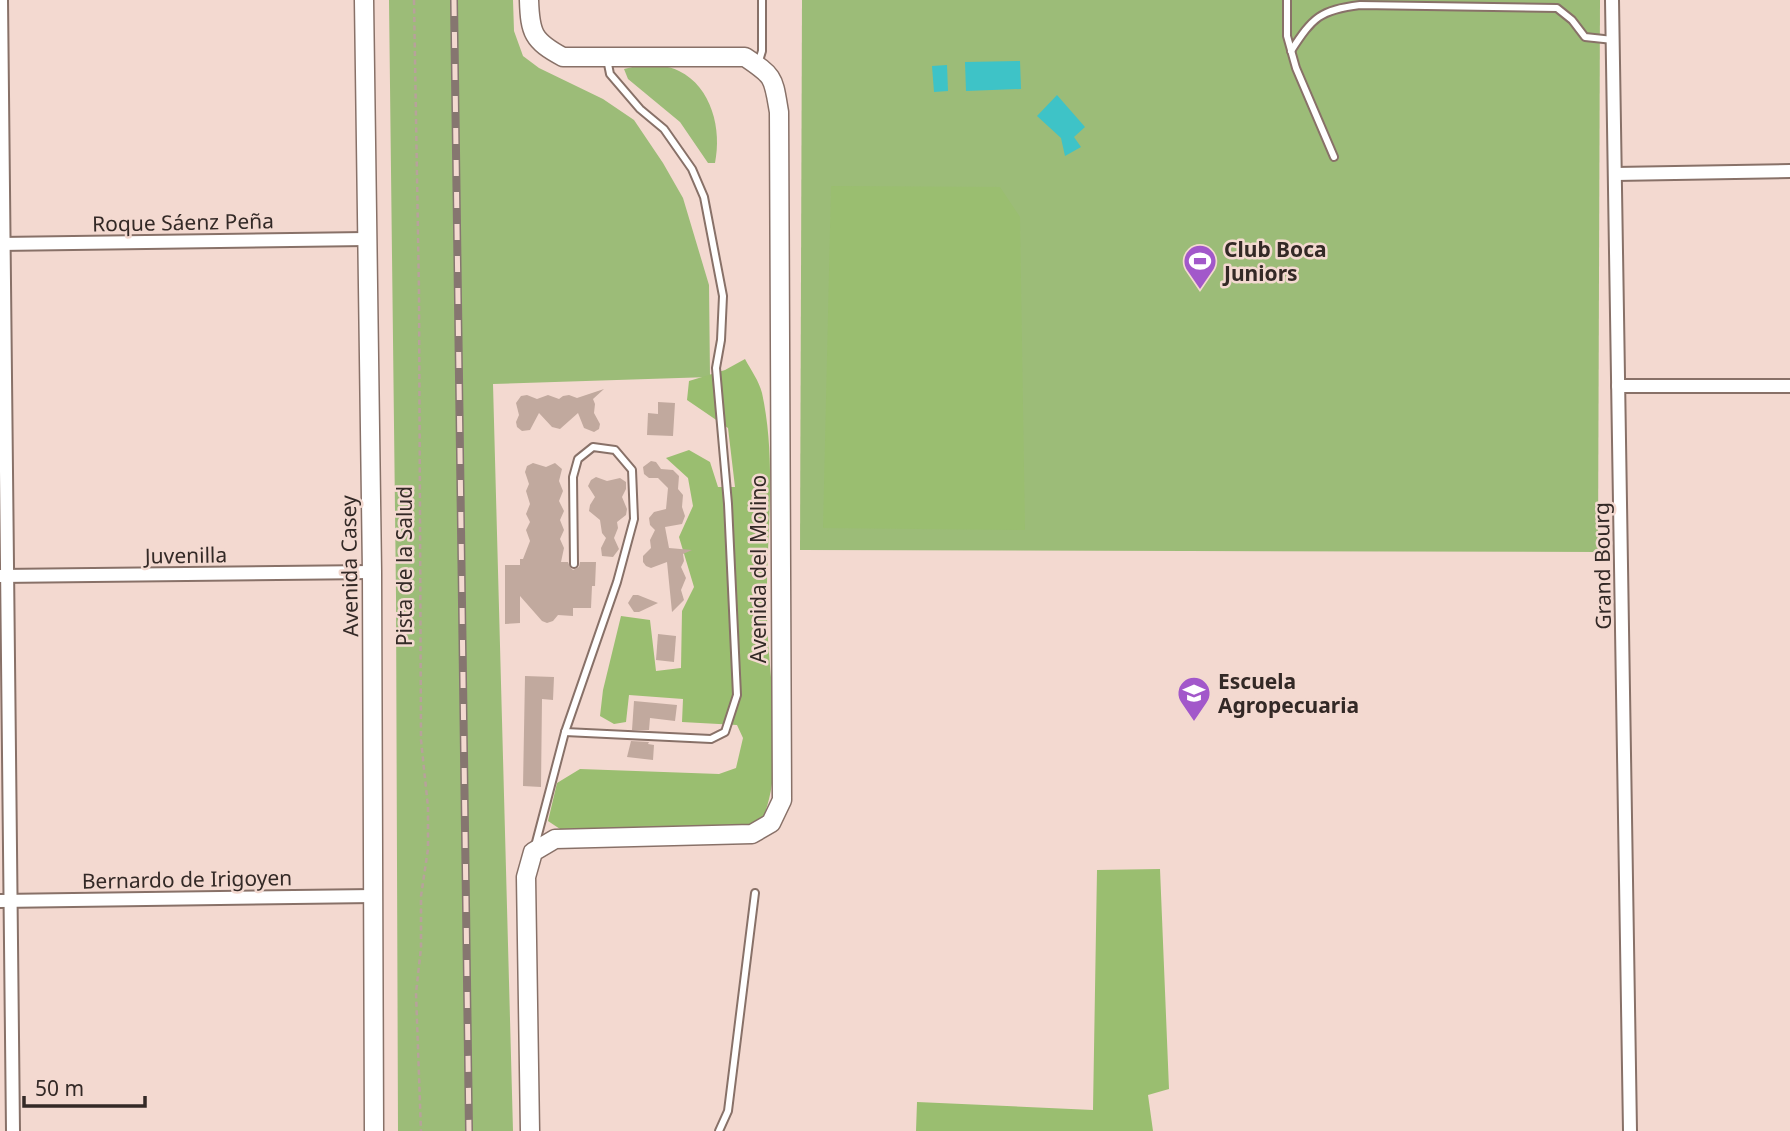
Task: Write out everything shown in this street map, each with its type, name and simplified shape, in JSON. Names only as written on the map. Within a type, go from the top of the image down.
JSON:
[{"type":"street","points":[[1,0],[5,900],[13,1131]]},
{"type":"street","name":"Avenida Casey","points":[[364,0],[372,572],[374,1131]]},
{"type":"street","points":[[529,0],[530,26],[544,47],[563,57],[745,57],[757,65]]},
{"type":"street","name":"Grand Bourg","points":[[1612,0],[1630,1131]]},
{"type":"street","name":"Avenida del Molino","points":[[533,852],[555,839],[752,834],[771,823],[782,800],[779,112],[775,87],[769,72],[757,65]]},
{"type":"street","points":[[1615,174],[1790,171]]},
{"type":"street","name":"Roque Sáenz Peña","points":[[2,244],[366,239]]},
{"type":"street","points":[[1618,386],[1790,386]]},
{"type":"street","name":"Juvenilla","points":[[4,576],[372,572]]},
{"type":"street","points":[[530,1131],[526,877],[533,852]]},
{"type":"street","name":"Bernardo de Irigoyen","points":[[5,900],[374,896]]},
{"type":"lane","points":[[757,65],[762,51],[762,0]]},
{"type":"lane","points":[[1287,0],[1287,36],[1296,68],[1334,157]]},
{"type":"lane","points":[[1291,51],[1310,22],[1334,8],[1360,5],[1557,8],[1572,20],[1585,37],[1613,40]]},
{"type":"lane","points":[[565,732],[711,739],[725,732],[737,695],[728,504],[716,368],[722,340],[723,296],[704,197],[692,169],[664,129],[640,109],[610,74],[606,57]]},
{"type":"lane","points":[[533,852],[565,732],[617,582],[634,519],[632,470],[615,450],[593,447],[578,459],[573,477],[574,564]]},
{"type":"lane","points":[[719,1131],[728,1111],[755,894]]},
{"type":"path","name":"Pista de la Salud","points":[[414,0],[419,306],[421,740],[428,828],[416,993],[421,1131]]},
{"type":"green space","points":[[389,0],[513,0],[514,31],[523,56],[539,68],[603,99],[634,120],[683,198],[709,285],[710,377],[493,384],[513,1131],[398,1131],[396,595]]},
{"type":"green space","name":"Club Boca Juniors","points":[[802,0],[1600,0],[1598,552],[800,550]]},
{"type":"green space","points":[[641,65],[675,69],[700,87],[707,98],[715,124],[715,163],[708,163],[680,122],[628,79],[624,69]]},
{"type":"green space","points":[[831,186],[1000,187],[1020,217],[1025,530],[823,528]]},
{"type":"green space","points":[[745,359],[762,393],[769,448],[767,617],[775,746],[770,796],[763,818],[745,826],[560,829],[548,821],[557,783],[580,769],[719,774],[736,768],[743,738],[737,725],[682,722],[683,699],[629,695],[626,722],[614,724],[600,716],[603,690],[621,616],[650,620],[656,671],[681,668],[682,611],[694,587],[679,537],[693,506],[688,478],[666,458],[689,450],[710,462],[718,487],[735,487],[728,428],[687,400],[689,381],[725,370]]},
{"type":"green space","points":[[1160,869],[1169,1089],[1148,1095],[1153,1131],[916,1131],[917,1102],[1093,1110],[1097,870]]},
{"type":"water","points":[[1020,61],[1021,89],[966,91],[965,62]]},
{"type":"water","points":[[947,65],[948,91],[934,92],[932,66]]},
{"type":"water","points":[[1057,95],[1085,127],[1074,137],[1081,147],[1065,156],[1061,138],[1037,116]]},
{"type":"building","points":[[604,389],[593,399],[594,413],[600,424],[599,429],[594,432],[584,428],[578,413],[560,429],[552,427],[539,413],[530,430],[522,431],[517,427],[519,415],[516,403],[521,396],[537,399],[548,395],[559,399],[569,395],[577,398]]},
{"type":"building","points":[[658,402],[675,403],[673,436],[647,435],[648,413],[658,414]]},
{"type":"building","points":[[651,461],[656,462],[661,469],[673,470],[679,476],[678,489],[683,495],[682,507],[685,516],[682,524],[665,527],[669,548],[692,550],[683,554],[681,567],[686,578],[681,590],[684,600],[672,612],[667,562],[651,568],[643,562],[643,556],[651,548],[650,540],[655,530],[650,525],[649,518],[654,512],[666,509],[668,488],[658,478],[649,478],[644,474],[643,467]]},
{"type":"building","points":[[533,463],[546,467],[555,463],[562,469],[559,481],[563,491],[559,501],[564,511],[560,520],[564,530],[560,539],[564,548],[561,562],[568,562],[573,570],[579,567],[580,562],[596,562],[595,586],[592,586],[591,608],[573,608],[573,616],[558,615],[547,623],[542,621],[520,596],[520,623],[505,624],[505,565],[520,565],[520,559],[523,559],[530,541],[526,530],[530,522],[526,514],[530,504],[525,472],[527,466]]},
{"type":"building","points":[[596,477],[607,481],[620,478],[626,482],[622,497],[627,509],[626,515],[617,522],[614,538],[619,549],[613,557],[602,556],[601,548],[606,538],[602,533],[600,520],[589,511],[595,497],[588,486]]},
{"type":"building","points":[[633,595],[658,603],[634,612],[628,603]]},
{"type":"building","points":[[658,634],[676,636],[674,662],[656,660]]},
{"type":"building","points":[[525,676],[554,677],[553,700],[542,699],[541,787],[523,786]]},
{"type":"building","points":[[634,701],[677,705],[675,721],[650,718],[649,730],[632,730]]},
{"type":"building","points":[[631,741],[654,745],[653,760],[627,757]]},
{"type":"railway","points":[[454,0],[469,1131]]},
{"type":"place","name":"Club Boca Juniors","points":[[1200,291]]},
{"type":"place","name":"Escuela Agropecuaria","points":[[1194,723]]}]
